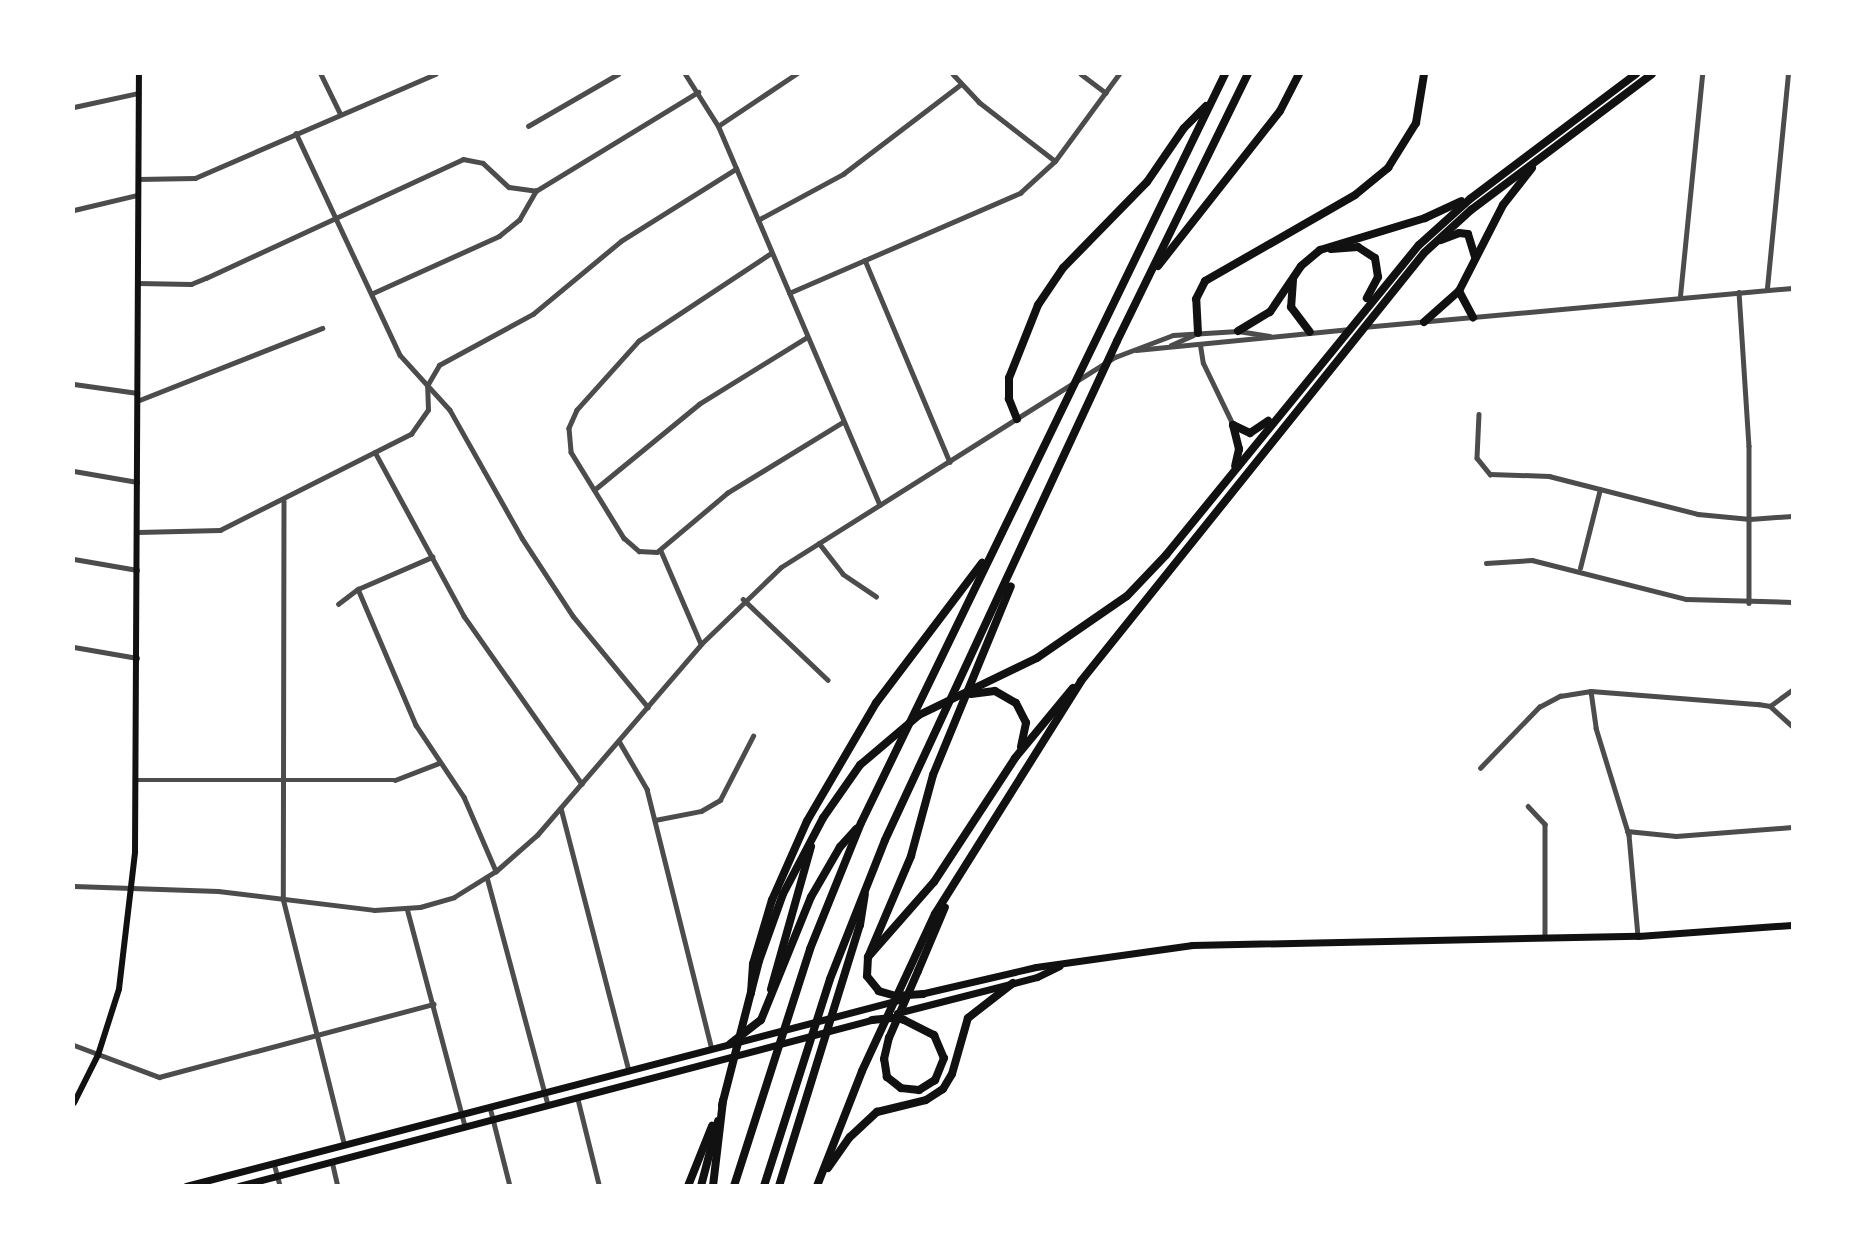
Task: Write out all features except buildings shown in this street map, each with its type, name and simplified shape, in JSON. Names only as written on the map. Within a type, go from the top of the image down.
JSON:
[{"type":"highway","points":[[734,1185],[786,1017],[862,823],[916,706],[1225,74]]},
{"type":"highway","points":[[764,1185],[821,1007],[867,880],[1146,282],[1248,74]]},
{"type":"highway","points":[[1146,282],[1280,111],[1299,74]]},
{"type":"highway","points":[[1198,333],[1196,299],[1208,278],[1355,195],[1388,168],[1416,123],[1424,74]]},
{"type":"highway","points":[[701,1185],[751,993],[780,901],[823,818],[877,747],[931,708],[1037,658],[1117,604],[1159,563],[1355,319],[1419,244],[1479,192],[1636,74]]},
{"type":"highway","points":[[817,1185],[875,1042],[907,975],[958,878],[1081,681],[1432,245],[1543,155],[1652,74]]},
{"type":"highway","points":[[1017,419],[1009,399],[1010,372],[1043,295],[1074,255],[1147,182],[1184,128],[1211,102]]},
{"type":"highway","points":[[1424,322],[1460,291],[1510,194],[1543,155]]},
{"type":"highway","points":[[1237,331],[1270,312],[1296,273],[1314,253],[1339,241],[1425,218],[1479,192]]},
{"type":"highway","points":[[1432,245],[1466,233],[1473,241],[1475,259]]},
{"type":"highway","points":[[1314,253],[1353,246],[1370,253],[1378,261],[1377,281],[1355,319]]},
{"type":"highway","points":[[1296,273],[1291,307],[1310,332]]},
{"type":"highway","points":[[1460,291],[1473,317]]},
{"type":"highway","points":[[1233,425],[1253,432],[1283,408]]},
{"type":"highway","points":[[1233,425],[1239,449],[1233,471]]},
{"type":"highway","points":[[751,993],[753,964],[772,900],[807,821],[876,703],[948,613],[1001,534]]},
{"type":"highway","points":[[923,994],[896,996],[879,991],[867,976],[868,957],[911,856],[933,775],[973,681],[1023,550]]},
{"type":"highway","points":[[868,957],[934,882],[1016,758],[1060,699],[1081,681]]},
{"type":"highway","points":[[931,708],[984,691],[1005,694],[1019,707],[1026,723],[1016,758]]},
{"type":"highway","points":[[765,1012],[801,878],[823,818]]},
{"type":"highway","points":[[730,1044],[752,1031],[765,1012],[811,897],[840,847],[862,823]]},
{"type":"highway","points":[[872,1020],[904,1020],[934,1035],[944,1053],[938,1076],[919,1090],[897,1086],[883,1063],[889,1038],[918,971],[958,878]]},
{"type":"highway","points":[[779,1185],[860,925],[867,880]]},
{"type":"highway","points":[[817,1185],[855,1131],[892,1105],[926,1100],[946,1086],[962,1030],[973,1011],[1013,983]]},
{"type":"highway","points":[[688,1185],[723,1101]]},
{"type":"highway","points":[[713,1185],[723,1101]]},
{"type":"main road","points":[[74,1103],[98,1055],[119,989],[131,886],[138,658],[139,74]]},
{"type":"main road","points":[[186,1185],[923,994],[1060,966],[1205,944],[1638,936],[1793,925]]},
{"type":"main road","points":[[239,1185],[1013,983],[1060,966]]},
{"type":"street","points":[[321,74],[340,113]]},
{"type":"street","points":[[137,179],[195,178],[435,74]]},
{"type":"street","points":[[528,126],[618,74]]},
{"type":"street","points":[[685,74],[699,91],[718,126],[880,505]]},
{"type":"street","points":[[718,126],[796,74]]},
{"type":"street","points":[[953,74],[961,84],[1055,161]]},
{"type":"street","points":[[1081,74],[1106,93]]},
{"type":"street","points":[[789,293],[1007,200],[1055,161],[1119,74]]},
{"type":"street","points":[[1680,296],[1702,74]]},
{"type":"street","points":[[1767,288],[1788,74]]},
{"type":"street","points":[[758,220],[843,174],[961,84]]},
{"type":"street","points":[[373,292],[499,236],[519,220],[536,191],[699,91]]},
{"type":"street","points":[[74,107],[138,93]]},
{"type":"street","points":[[296,133],[338,217],[400,355],[450,410],[522,538],[573,616],[648,707]]},
{"type":"street","points":[[137,284],[191,284],[470,158],[483,163],[509,187],[536,191]]},
{"type":"street","points":[[138,532],[220,530],[411,434],[428,410],[427,386],[432,373],[452,354],[533,314],[621,241],[736,169]]},
{"type":"street","points":[[74,210],[137,195]]},
{"type":"street","points":[[772,253],[646,335],[577,410],[569,428],[569,447],[594,490],[634,548],[661,551],[726,493],[843,422]]},
{"type":"street","points":[[865,260],[950,462]]},
{"type":"street","points":[[1130,350],[1680,296],[1793,288]]},
{"type":"street","points":[[1739,291],[1750,519],[1749,603]]},
{"type":"street","points":[[74,384],[148,400],[322,328]]},
{"type":"street","points":[[74,886],[131,886],[374,911],[407,908],[454,897],[496,871],[561,808],[743,598],[819,542],[950,462],[1056,392],[1130,350],[1163,337],[1198,333],[1237,331],[1270,336]]},
{"type":"street","points":[[1165,348],[1198,333]]},
{"type":"street","points":[[594,490],[631,464],[693,408],[807,337]]},
{"type":"street","points":[[1200,345],[1203,363],[1233,425]]},
{"type":"street","points":[[1479,414],[1478,458],[1485,471],[1549,476],[1699,514],[1750,519],[1793,516]]},
{"type":"street","points":[[374,452],[464,617],[582,785]]},
{"type":"street","points":[[74,471],[138,482]]},
{"type":"street","points":[[1580,568],[1600,489]]},
{"type":"street","points":[[284,500],[284,900],[344,1143]]},
{"type":"street","points":[[819,542],[843,573],[876,596]]},
{"type":"street","points":[[661,551],[701,644]]},
{"type":"street","points":[[338,604],[358,589],[432,557]]},
{"type":"street","points":[[1486,563],[1517,558],[1580,568],[1659,594],[1749,603],[1793,603]]},
{"type":"street","points":[[74,559],[138,570]]},
{"type":"street","points":[[358,589],[416,725],[472,813],[496,871]]},
{"type":"street","points":[[743,598],[828,680]]},
{"type":"street","points":[[74,647],[138,658]]},
{"type":"street","points":[[1770,706],[1793,690]]},
{"type":"street","points":[[1591,691],[1597,728],[1627,831],[1638,936]]},
{"type":"street","points":[[1480,768],[1539,707],[1560,696],[1591,691],[1770,706],[1793,726]]},
{"type":"street","points":[[655,820],[701,811],[720,800],[753,736]]},
{"type":"street","points":[[619,741],[644,780],[712,1049]]},
{"type":"street","points":[[136,780],[395,780],[439,763]]},
{"type":"street","points":[[1528,806],[1545,824],[1545,939]]},
{"type":"street","points":[[561,808],[629,1071]]},
{"type":"street","points":[[1627,831],[1676,836],[1793,828]]},
{"type":"street","points":[[487,877],[548,1105]]},
{"type":"street","points":[[407,908],[465,1126]]},
{"type":"street","points":[[74,1045],[159,1077],[433,1004]]},
{"type":"street","points":[[577,1097],[599,1185]]},
{"type":"street","points":[[490,1107],[510,1185]]},
{"type":"street","points":[[332,1161],[338,1185]]},
{"type":"street","points":[[274,1162],[280,1185]]}]
